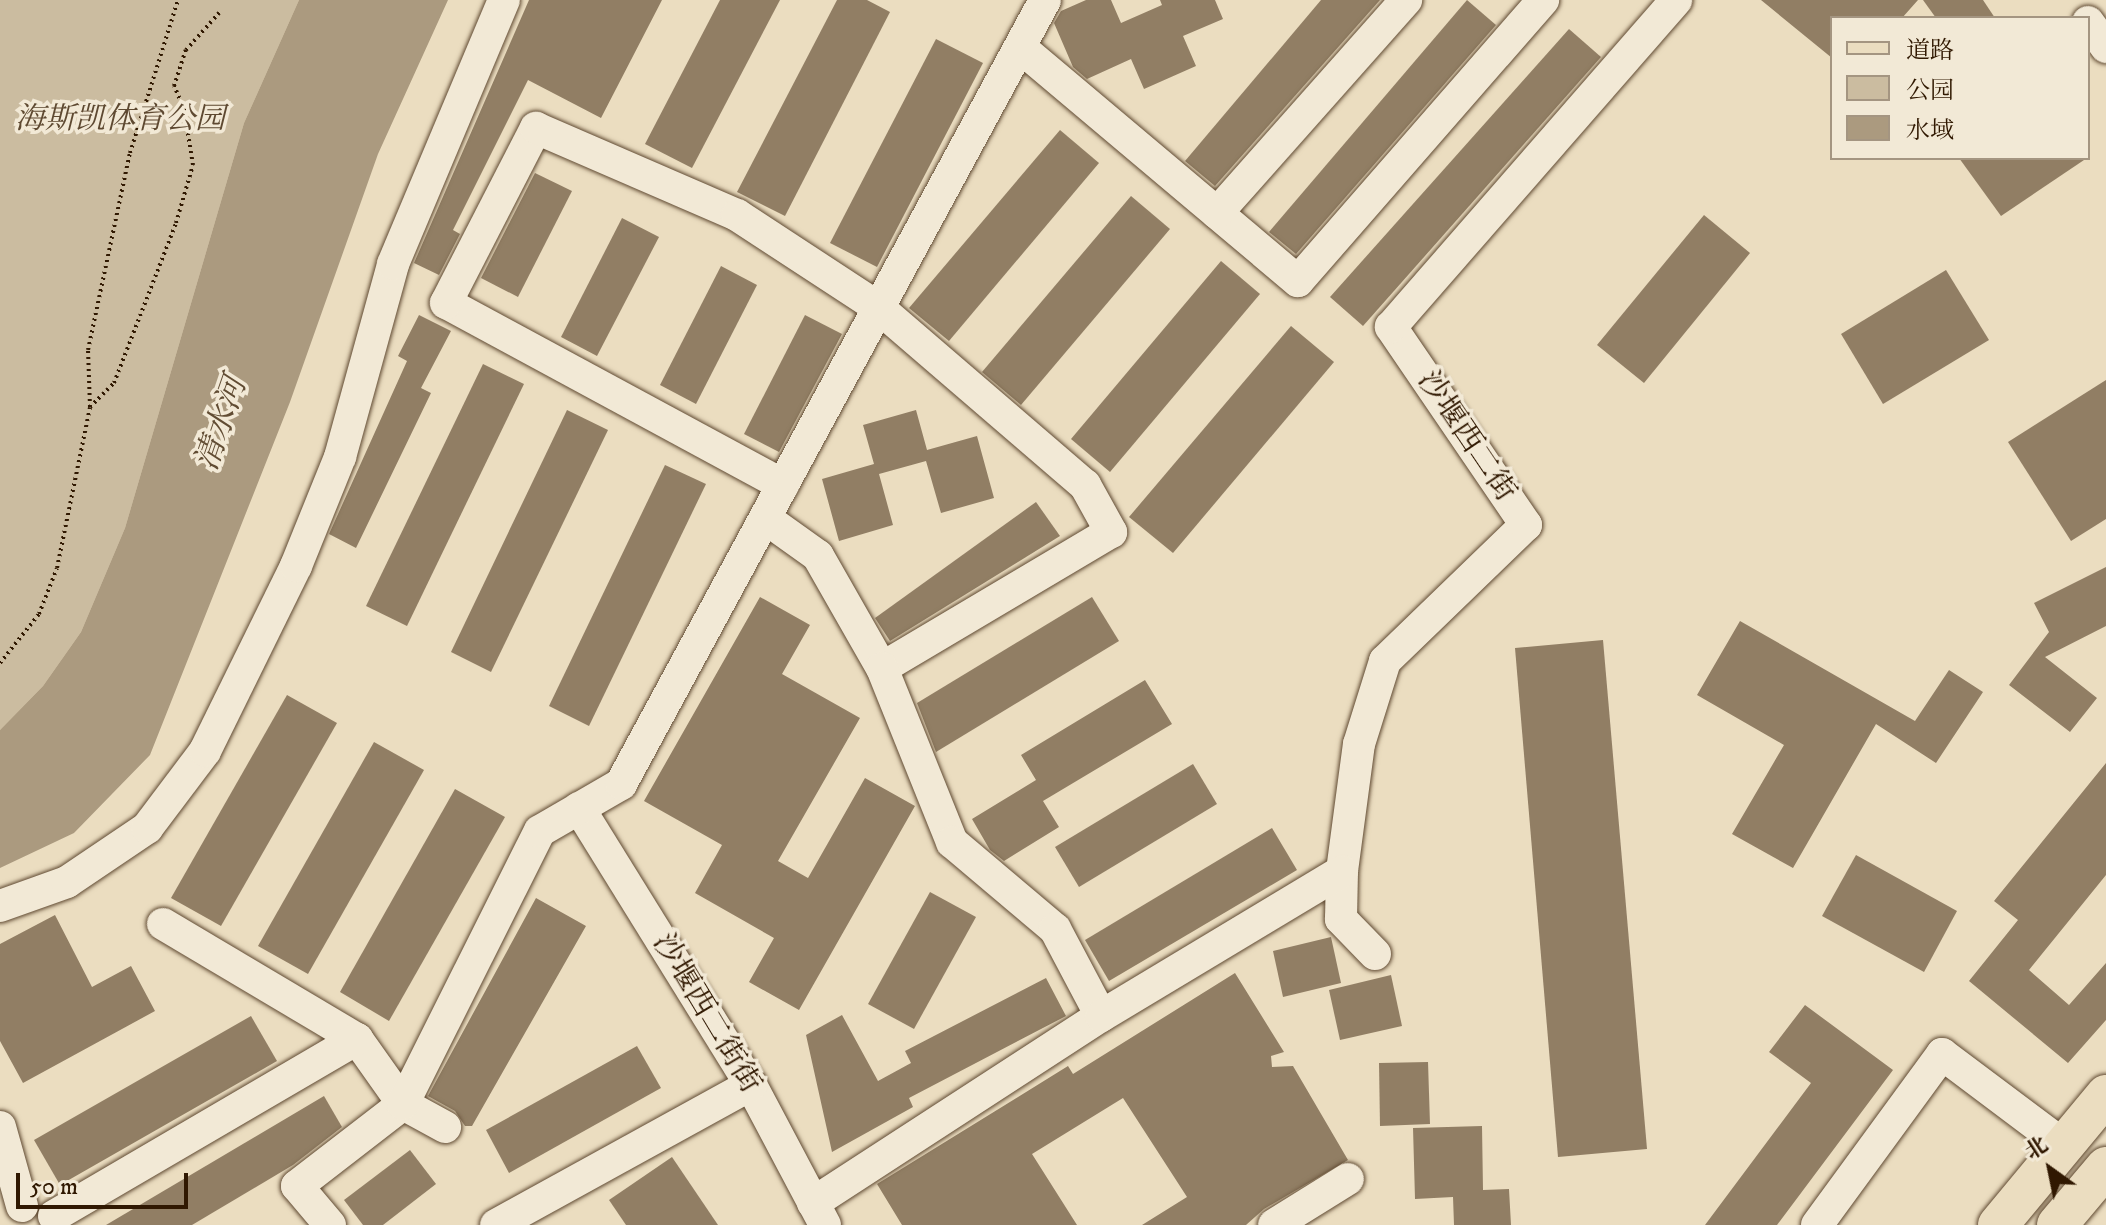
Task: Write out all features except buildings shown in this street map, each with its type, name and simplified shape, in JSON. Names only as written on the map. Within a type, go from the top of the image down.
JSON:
[{"type":"main road","points":[[1998,1225],[2106,1095]]},
{"type":"main road","points":[[2057,1225],[2099,1187]]},
{"type":"street","points":[[0,906],[67,882],[147,828],[205,751],[296,566],[335,470],[393,264],[504,0]]},
{"type":"street","points":[[330,1225],[297,1186],[403,1104],[540,831],[621,784],[1045,0]]},
{"type":"street","points":[[1217,213],[1406,0]]},
{"type":"street","points":[[1021,48],[1298,281],[1543,0]]},
{"type":"street","name":"沙堰西二街","points":[[1375,954],[1341,919],[1342,871],[1359,744],[1385,661],[1526,525],[1391,327],[1660,3]]},
{"type":"street","points":[[2090,25],[2106,47]]},
{"type":"street","points":[[783,485],[446,303],[520,152],[536,128],[737,215],[879,308],[1085,485],[1111,532],[882,668]]},
{"type":"street","points":[[765,518],[818,556],[882,668],[952,842],[1055,929],[1101,1016]]},
{"type":"street","name":"沙堰西二街街","points":[[579,808],[751,1085],[819,1214]]},
{"type":"street","points":[[819,1214],[1101,1016],[1342,871]]},
{"type":"street","points":[[163,924],[357,1039],[403,1104],[445,1127]]},
{"type":"street","points":[[0,1127],[11,1212],[34,1205],[57,1220],[357,1039]]},
{"type":"street","points":[[1817,1225],[1942,1054],[2063,1145]]},
{"type":"street","points":[[496,1225],[751,1085]]},
{"type":"street","points":[[1274,1225],[1348,1179]]},
{"type":"path","points":[[0,663],[39,614],[57,568],[90,407],[88,350],[130,153],[178,0]]},
{"type":"path","points":[[90,407],[114,383],[176,223],[193,165],[184,109],[174,86],[186,50],[219,13]]},
{"type":"green space","name":"海斯凯体育公园","points":[[0,0],[299,0],[244,123],[125,528],[81,632],[43,686],[0,730]]},
{"type":"water","name":"清水河","points":[[299,0],[448,0],[378,154],[290,402],[150,755],[74,833],[0,868],[0,730],[43,686],[81,632],[125,528],[244,123]]}]
